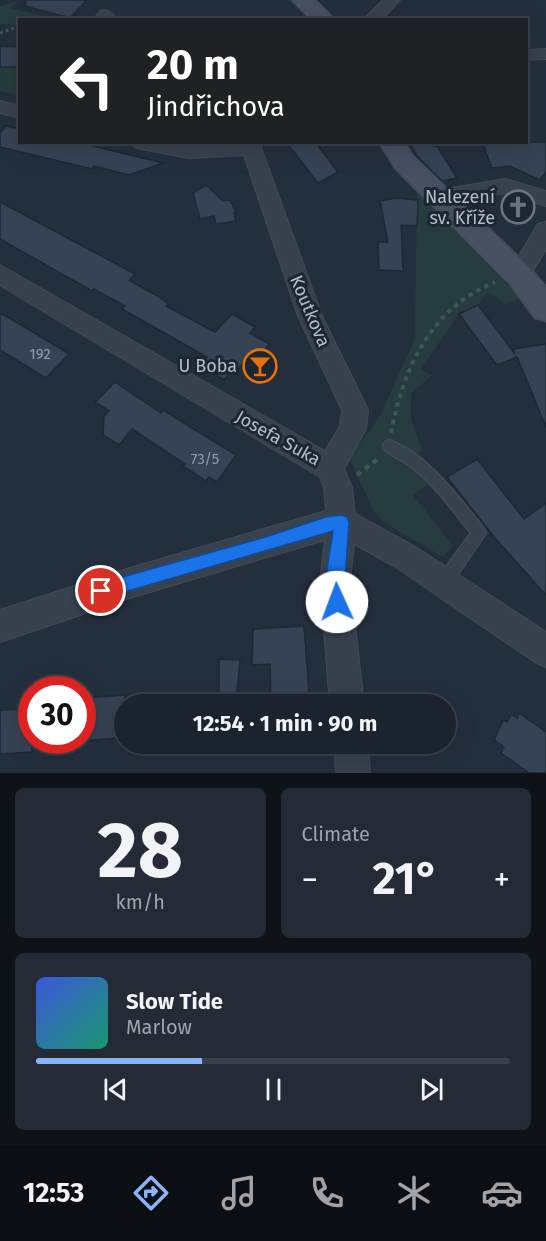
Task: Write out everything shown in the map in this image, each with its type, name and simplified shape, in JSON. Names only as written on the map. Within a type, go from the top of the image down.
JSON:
[{"type":"street","points":[[302,0],[323,18]]},
{"type":"street","points":[[383,10],[401,18]]},
{"type":"street","points":[[528,55],[546,54]]},
{"type":"street","points":[[0,107],[18,112]]},
{"type":"street","name":"Koutkova","points":[[152,144],[189,151],[250,145],[310,316],[355,410],[352,429],[339,456],[333,476]]},
{"type":"street","points":[[392,144],[404,162],[519,275],[546,309]]},
{"type":"street","points":[[440,197],[505,186],[546,199]]},
{"type":"street","points":[[519,275],[546,230]]},
{"type":"street","name":"Josefa Suka","points":[[0,274],[333,476],[342,522],[335,581],[346,694]]},
{"type":"street","points":[[0,626],[101,591],[342,522],[389,546],[546,651]]},
{"type":"street","points":[[352,754],[353,773]]},
{"type":"lane","points":[[389,446],[409,455],[434,477],[479,533],[444,582]]},
{"type":"path","points":[[0,33],[18,27]]},
{"type":"path","points":[[333,476],[351,479],[370,466],[389,446],[394,410],[431,327],[461,297],[488,284],[519,275]]},
{"type":"green space","points":[[19,1],[10,8],[52,18],[18,18],[18,25],[0,24],[0,6]]},
{"type":"green space","points":[[0,67],[18,67],[18,95],[0,91]]},
{"type":"green space","points":[[417,192],[520,298],[506,305],[488,292],[478,305],[459,314],[421,369],[432,375],[411,394],[411,420],[423,451],[414,456],[429,483],[413,495],[453,546],[443,557],[385,523],[374,512],[350,459],[381,414],[415,338]]},
{"type":"building","points":[[26,0],[87,0],[70,18],[25,6]]},
{"type":"building","points":[[0,46],[18,47],[18,67],[0,67]]},
{"type":"building","points":[[6,126],[18,129],[18,144],[84,144],[163,163],[129,175],[94,166],[92,169],[0,147],[0,133]]},
{"type":"building","points":[[546,142],[546,172],[540,180],[510,166],[492,168],[483,144]]},
{"type":"building","points":[[288,144],[317,144],[338,172],[318,183]]},
{"type":"building","points":[[410,144],[437,146],[457,178],[442,181],[417,156]]},
{"type":"building","points":[[206,185],[223,201],[230,200],[236,212],[234,213],[236,221],[216,224],[214,216],[200,219],[193,193]]},
{"type":"building","points":[[395,198],[418,200],[417,226],[401,225],[403,271],[379,270],[378,242],[388,242],[380,201]]},
{"type":"building","points":[[0,202],[135,274],[129,280],[161,298],[168,304],[166,306],[215,332],[232,314],[255,327],[250,333],[269,344],[261,355],[248,357],[235,373],[228,374],[224,380],[200,366],[207,357],[122,309],[125,306],[94,289],[92,291],[0,239]]},
{"type":"building","points":[[478,305],[515,354],[513,349],[546,344],[546,427],[517,357],[497,365],[459,314]]},
{"type":"building","points":[[0,313],[69,354],[46,378],[0,350]]},
{"type":"building","points":[[115,382],[161,413],[163,410],[236,455],[217,482],[209,477],[206,481],[183,466],[185,464],[132,429],[119,445],[103,435],[104,416],[109,411],[95,402]]},
{"type":"building","points":[[477,459],[524,519],[546,503],[546,595],[495,538],[447,477]]},
{"type":"building","points":[[304,626],[309,694],[271,694],[270,664],[252,665],[253,629]]},
{"type":"building","points":[[219,659],[240,660],[237,693],[219,694]]},
{"type":"building","points":[[114,696],[114,738],[96,740],[96,697]]},
{"type":"building","points":[[18,709],[18,753],[0,754],[0,710]]},
{"type":"building","points":[[519,713],[546,732],[546,773],[529,773],[501,753],[504,747],[494,740],[503,720],[507,722],[511,714],[517,718]]},
{"type":"place","name":"Nalezení sv. Kříže","points":[[518,207]]},
{"type":"place","name":"U Boba","points":[[260,366]]},
{"type":"route","points":[[101,591],[342,522],[335,581],[337,602]]}]
